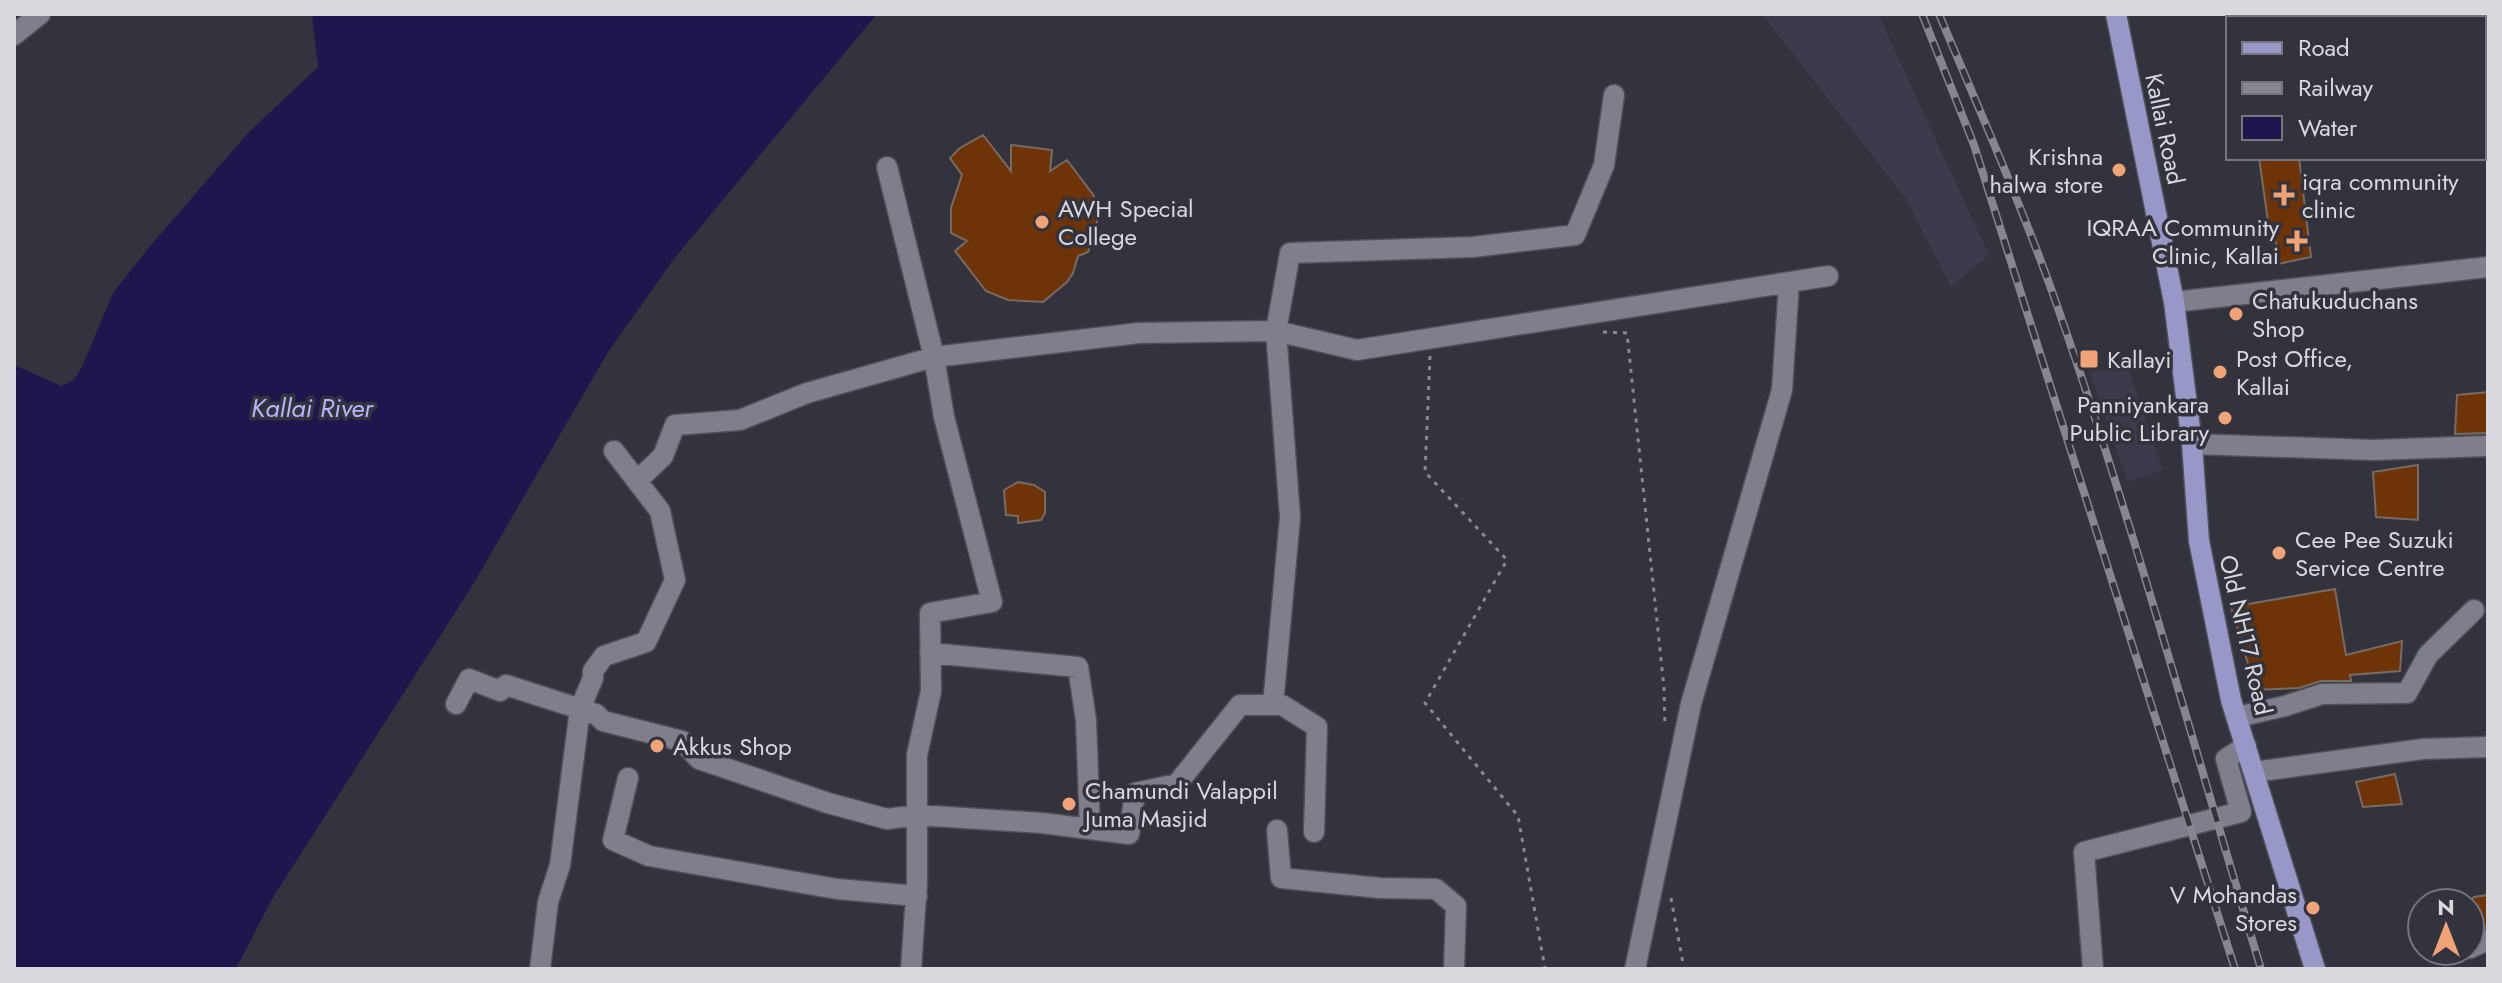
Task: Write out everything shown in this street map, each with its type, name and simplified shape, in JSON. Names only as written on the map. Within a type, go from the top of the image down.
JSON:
[{"type":"main road","name":"Kallai Road","points":[[2116,14],[2174,302]]},
{"type":"main road","name":"Old NH17 Road","points":[[2174,302],[2192,444],[2199,541],[2237,717],[2313,965]]},
{"type":"street","points":[[14,35],[40,14]]},
{"type":"street","points":[[1273,705],[1290,517],[1276,331],[1290,253],[1473,247],[1575,235],[1604,165],[1614,95]]},
{"type":"street","points":[[887,167],[934,357],[944,417],[992,602],[930,613],[931,691],[917,755],[917,896],[911,969]]},
{"type":"street","points":[[2174,302],[2488,267]]},
{"type":"street","points":[[638,480],[663,456],[675,425],[740,420],[807,393],[934,357],[1139,333],[1276,331],[1357,350],[1828,276]]},
{"type":"street","points":[[1635,969],[1691,704],[1782,390],[1789,283]]},
{"type":"street","points":[[2192,444],[2373,450],[2488,446]]},
{"type":"street","points":[[540,969],[548,902],[560,865],[580,709],[597,663],[604,656],[646,642],[675,580],[660,511],[614,451]]},
{"type":"street","points":[[2237,717],[2322,694],[2407,693],[2428,655],[2474,610]]},
{"type":"street","points":[[930,653],[1078,667],[1086,720],[1090,829]]},
{"type":"street","points":[[456,704],[469,679],[500,691],[506,685],[596,714],[603,721],[682,741],[699,759],[828,803],[887,819],[917,815],[1042,823],[1129,834],[1135,793],[1177,784],[1240,705],[1282,705],[1317,727],[1314,832]]},
{"type":"street","points":[[2093,969],[2084,852],[2241,812],[2226,759],[2246,746]]},
{"type":"street","points":[[2254,772],[2423,749],[2488,747]]},
{"type":"street","points":[[628,778],[613,840],[649,856],[837,889],[917,896]]},
{"type":"street","points":[[1277,830],[1281,878],[1380,888],[1436,889],[1456,906],[1454,969]]},
{"type":"path","points":[[1597,332],[1627,333],[1664,688],[1666,735]]},
{"type":"path","points":[[1430,344],[1425,472],[1507,560],[1425,703],[1518,816],[1545,969]]},
{"type":"path","points":[[1671,893],[1684,969]]},
{"type":"shaded area","points":[[1762,14],[1878,14],[1989,255],[1951,287],[1906,199]]},
{"type":"shaded area","points":[[2126,363],[2163,470],[2128,482],[2090,373]]},
{"type":"water","name":"Kallai River","points":[[312,14],[877,14],[673,260],[608,352],[472,586],[272,899],[236,969],[14,969],[14,365],[61,386],[74,380],[113,293],[248,133],[318,67]]},
{"type":"building","points":[[983,135],[1011,171],[1011,145],[1052,150],[1050,171],[1067,160],[1094,196],[1097,222],[1088,252],[1078,256],[1067,282],[1043,302],[1008,300],[986,291],[955,251],[967,241],[951,233],[951,208],[962,175],[950,158],[960,148]]},
{"type":"building","name":"iqra community clinic","points":[[2259,160],[2299,160],[2311,257],[2278,264],[2274,225],[2269,228]]},
{"type":"building","points":[[2488,392],[2488,433],[2455,434],[2457,395]]},
{"type":"building","points":[[2418,465],[2418,520],[2376,517],[2373,472]]},
{"type":"building","points":[[1018,482],[1034,485],[1045,492],[1045,513],[1041,520],[1018,523],[1018,516],[1006,515],[1004,490]]},
{"type":"building","points":[[2335,589],[2346,655],[2402,641],[2400,671],[2350,675],[2351,681],[2321,681],[2299,688],[2256,690],[2231,607]]},
{"type":"building","points":[[2395,774],[2402,804],[2363,807],[2356,782]]},
{"type":"building","points":[[2486,895],[2488,895],[2486,928]]},
{"type":"railway","points":[[1922,14],[1974,145],[2235,969]]},
{"type":"railway","points":[[1939,14],[2026,223],[2082,377],[2261,969]]},
{"type":"place","name":"Krishna halwa store","points":[[2119,170]]},
{"type":"place","name":"iqra community clinic","points":[[2284,195]]},
{"type":"place","name":"AWH Special College","points":[[1042,222]]},
{"type":"place","name":"IQRAA Community Clinic, Kallai","points":[[2297,241]]},
{"type":"place","name":"Chatukuduchans Shop","points":[[2236,314]]},
{"type":"place","name":"Kallayi","points":[[2089,359]]},
{"type":"place","name":"Post Office, Kallai","points":[[2220,372]]},
{"type":"place","name":"Panniyankara Public Library","points":[[2225,418]]},
{"type":"place","name":"Cee Pee Suzuki Service Centre","points":[[2279,553]]},
{"type":"place","name":"Akkus Shop","points":[[657,746]]},
{"type":"place","name":"Chamundi Valappil Juma Masjid","points":[[1069,804]]},
{"type":"place","name":"V Mohandas Stores","points":[[2313,908]]}]
